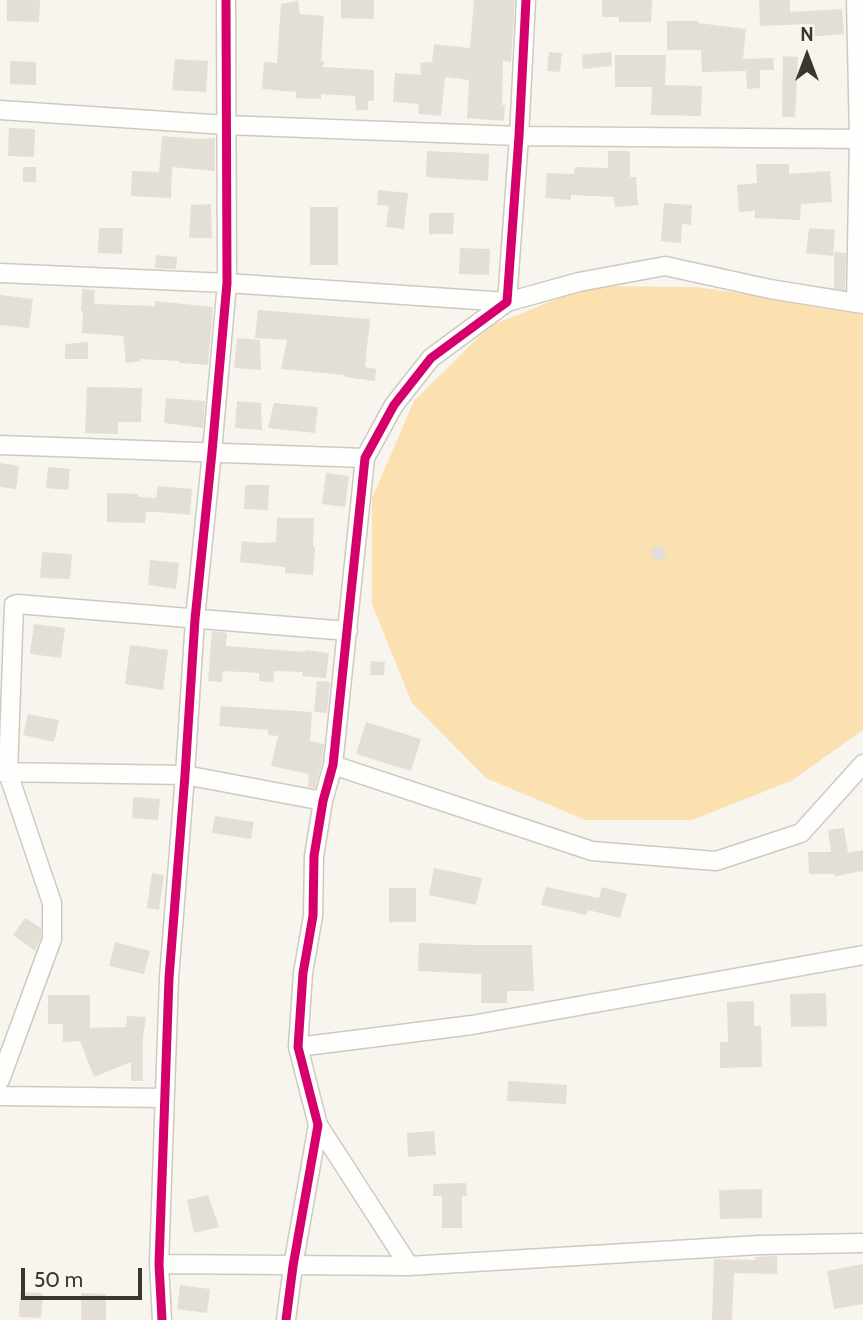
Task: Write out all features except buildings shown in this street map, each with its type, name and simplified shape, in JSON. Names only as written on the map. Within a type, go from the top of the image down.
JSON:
[{"type":"street","points":[[162,1320],[159,1265],[169,978],[195,619],[227,283],[226,0]]},
{"type":"street","points":[[409,1266],[318,1125],[298,1047],[303,973],[313,916],[314,856],[332,765],[365,458],[394,405],[431,358],[507,302],[526,0]]},
{"type":"street","points":[[0,273],[227,283],[507,302],[579,282],[665,266],[770,289],[860,303],[861,139],[856,0]]},
{"type":"street","points":[[0,110],[226,125],[519,136],[861,139]]},
{"type":"street","points":[[0,445],[365,458]]},
{"type":"street","points":[[0,1080],[52,939],[52,903],[4,772],[14,605],[348,631]]},
{"type":"street","points":[[332,765],[592,851],[716,861],[802,833],[862,766]]},
{"type":"street","points":[[4,772],[185,775],[323,801]]},
{"type":"street","points":[[298,1047],[472,1025],[863,955]]},
{"type":"street","points":[[0,1096],[164,1098]]},
{"type":"street","points":[[286,1320],[318,1125]]},
{"type":"street","points":[[159,1265],[409,1266],[759,1245],[863,1243]]},
{"type":"shaded area","points":[[589,286],[696,287],[863,311],[863,730],[791,781],[692,820],[585,820],[486,778],[412,703],[372,604],[372,498],[414,401],[490,326]]},
{"type":"cycle path","points":[[162,1320],[159,1264],[169,978],[195,619],[227,283],[226,0]]},
{"type":"cycle path","points":[[286,1320],[318,1125],[298,1047],[303,973],[313,916],[314,856],[323,801],[333,765],[365,458],[394,405],[431,358],[507,302],[526,0]]}]
